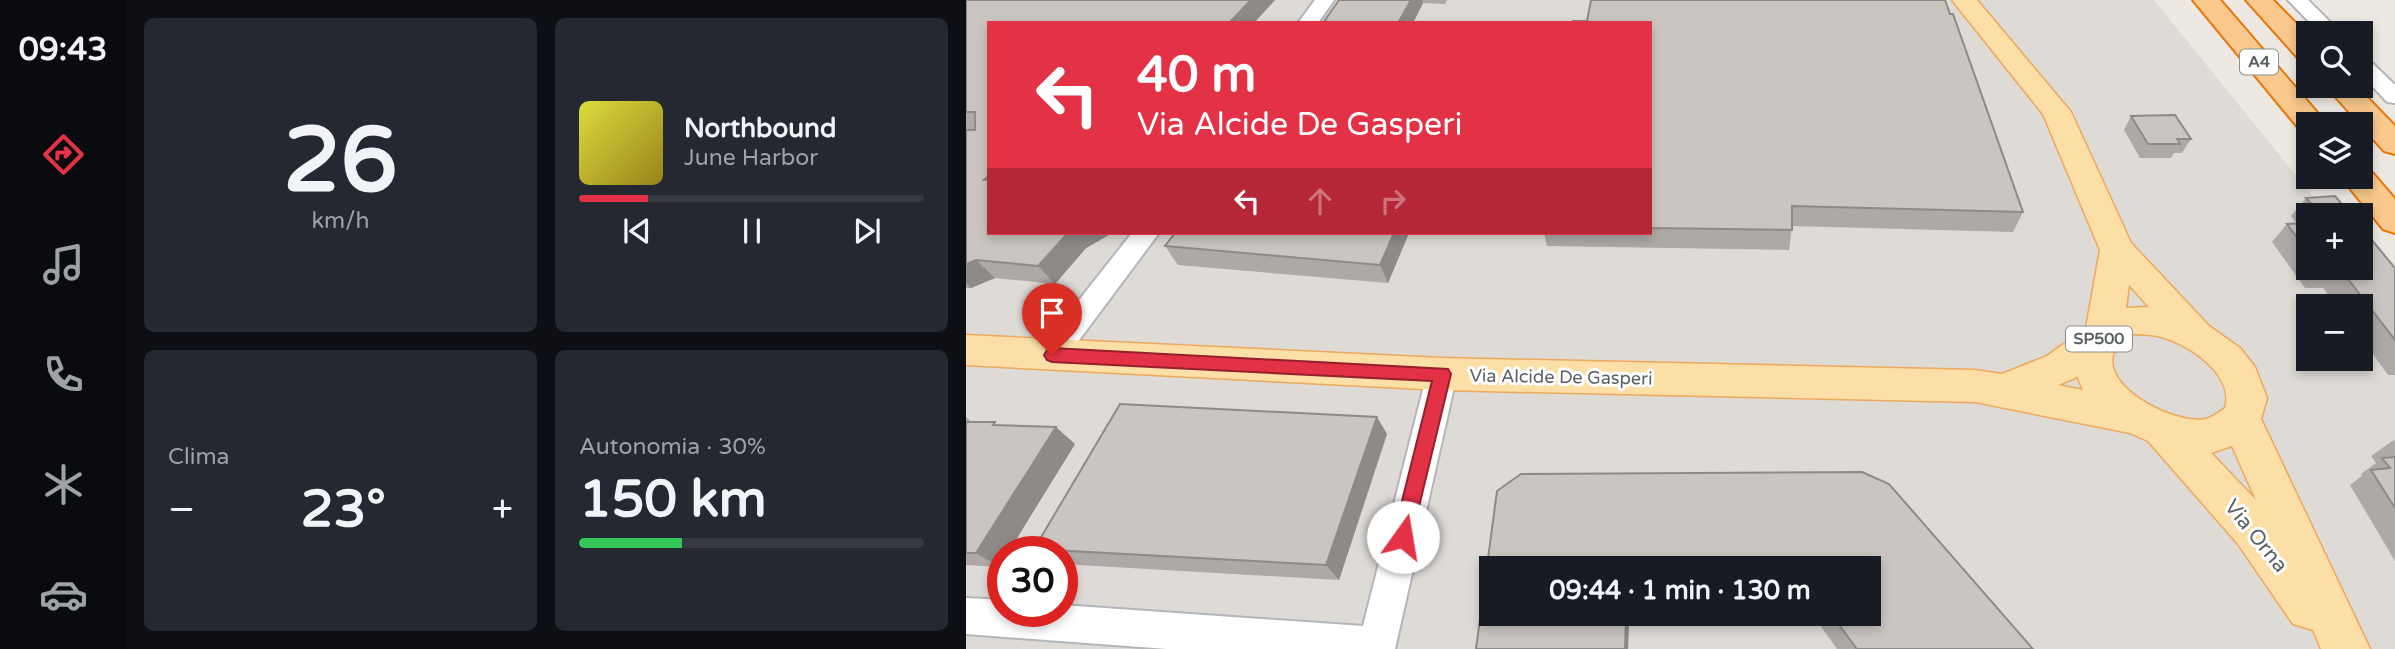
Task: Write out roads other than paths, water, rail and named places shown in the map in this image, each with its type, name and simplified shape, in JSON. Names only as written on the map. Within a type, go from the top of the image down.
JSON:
[{"type":"highway","name":"A4","points":[[2206,0],[2302,112]]},
{"type":"highway","name":"A4","points":[[2259,0],[2296,39]]},
{"type":"highway","points":[[2351,98],[2395,144]]},
{"type":"highway","points":[[2367,189],[2395,222]]},
{"type":"main road","name":"SP500","points":[[1964,0],[2057,111],[2117,250],[2188,327],[2225,356],[2241,377],[2247,399],[2241,419],[2346,649]]},
{"type":"main road","name":"SP500","points":[[2117,250],[2102,336],[2094,349],[2093,362],[2097,376],[2118,405],[2148,424]]},
{"type":"main road","name":"SP500","points":[[2102,336],[2122,323],[2147,320],[2184,329],[2203,338]]},
{"type":"main road","name":"Via Alcide De Gasperi","points":[[966,350],[1442,374],[1975,386],[2005,390],[2061,368],[2102,336]]},
{"type":"main road","points":[[2005,390],[2195,438],[2223,433],[2241,419]]},
{"type":"main road","name":"Via Orna","points":[[2148,424],[2254,528],[2339,649]]},
{"type":"street","points":[[1309,21],[1325,0]]},
{"type":"street","points":[[2297,0],[2319,21]]},
{"type":"street","points":[[2373,75],[2395,97]]},
{"type":"street","points":[[1052,355],[1144,235]]},
{"type":"street","points":[[966,616],[1376,648],[1442,374]]}]
